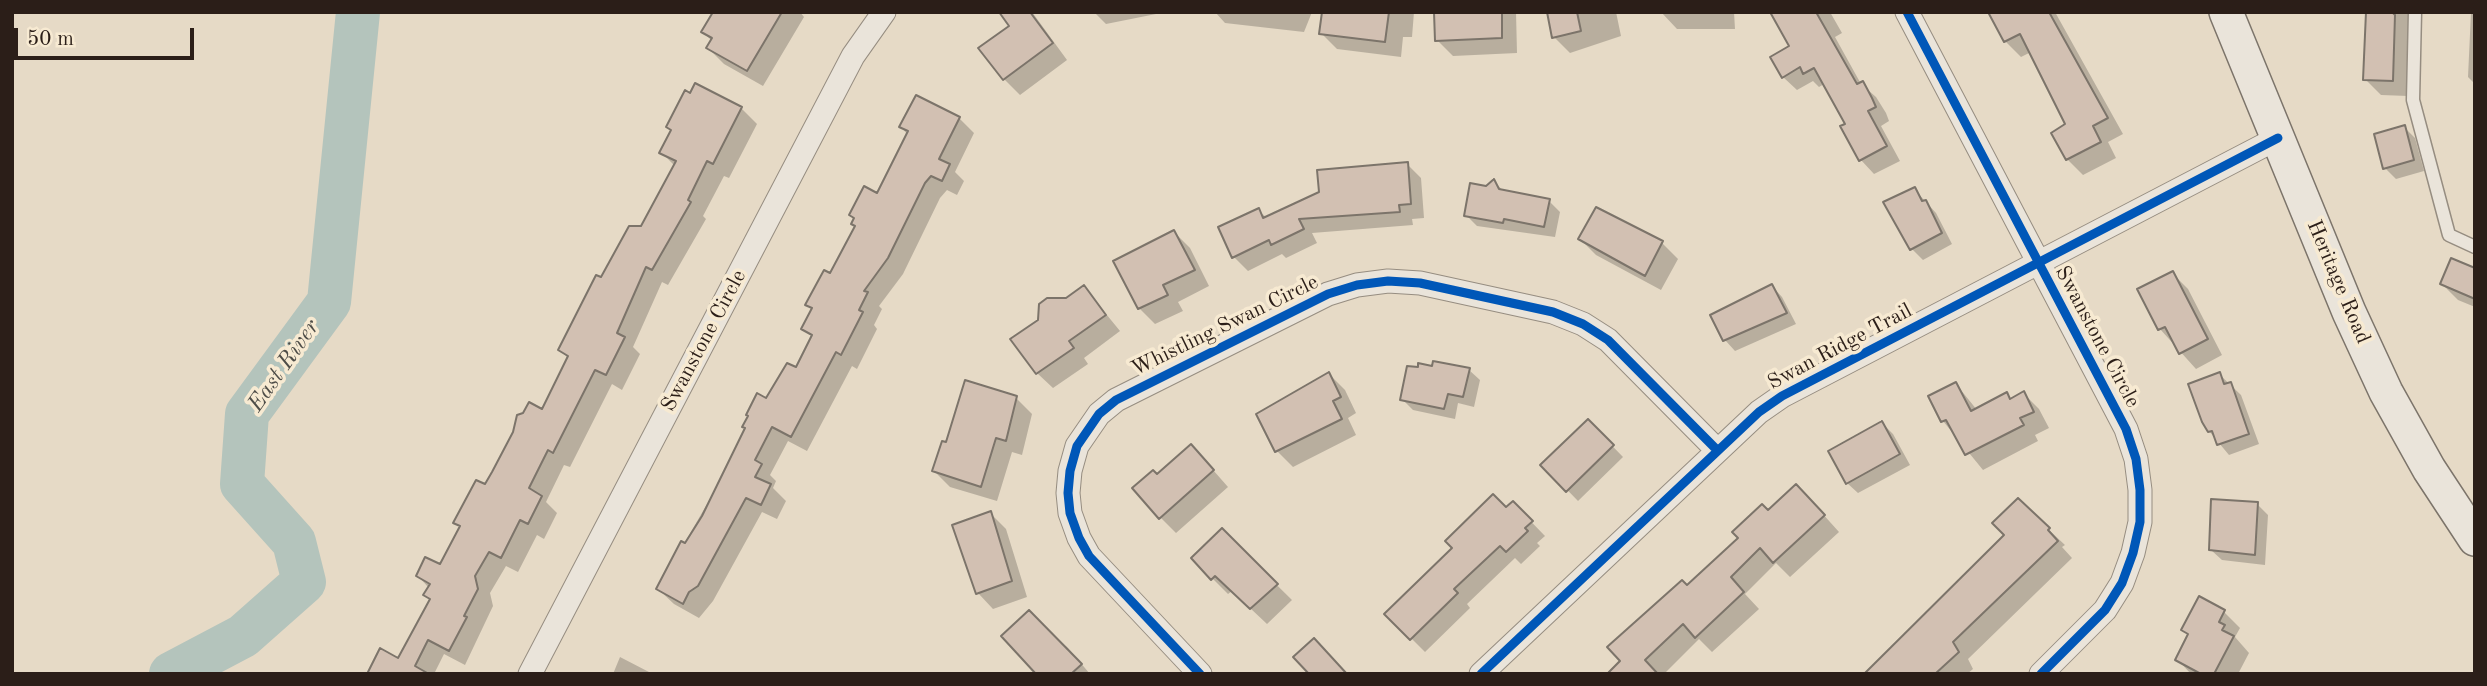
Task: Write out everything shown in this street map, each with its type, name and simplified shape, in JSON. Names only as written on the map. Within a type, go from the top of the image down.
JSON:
[{"type":"main road","name":"Heritage Road","points":[[2226,12],[2349,312],[2386,392],[2429,468],[2475,539]]},
{"type":"street","name":"Swanstone Circle","points":[[530,674],[853,56],[884,12]]},
{"type":"street","name":"Swanstone Circle","points":[[1908,12],[2126,429],[2136,459],[2140,522],[2122,583],[2091,625],[2041,674]]},
{"type":"street","name":"Swan Ridge Trail","points":[[1481,674],[1717,450],[1759,412],[1782,396],[2278,138]]},
{"type":"street","name":"Whistling Swan Circle","points":[[1200,674],[1089,556],[1079,538],[1070,513],[1068,493],[1069,471],[1077,446],[1099,414],[1116,400],[1328,294],[1367,284],[1420,283],[1553,312],[1573,320],[1608,340],[1632,361],[1717,450]]},
{"type":"lane","points":[[2415,12],[2413,100],[2449,235],[2475,247]]},
{"type":"building","points":[[713,12],[782,12],[747,71],[706,48],[712,38],[701,32]]},
{"type":"building","points":[[999,12],[1030,12],[1053,43],[1003,80],[978,48],[1009,26]]},
{"type":"building","points":[[1322,12],[1389,12],[1385,42],[1319,34]]},
{"type":"building","points":[[1434,12],[1502,12],[1502,38],[1435,41]]},
{"type":"building","points":[[1547,12],[1577,12],[1581,31],[1552,38]]},
{"type":"building","points":[[1770,12],[1816,12],[1857,84],[1863,81],[1876,107],[1868,111],[1887,146],[1859,161],[1840,126],[1845,124],[1814,68],[1803,74],[1800,67],[1782,78],[1770,57],[1789,46]]},
{"type":"building","points":[[1988,12],[2049,12],[2108,118],[2093,126],[2101,142],[2066,160],[2051,133],[2065,124],[2020,34],[2004,42]]},
{"type":"building","points":[[2366,12],[2392,12],[2395,15],[2393,81],[2363,80]]},
{"type":"building","points":[[695,83],[742,107],[713,164],[707,161],[688,200],[691,202],[652,270],[646,267],[617,333],[625,337],[606,375],[595,370],[553,453],[548,450],[529,488],[542,496],[528,524],[520,520],[501,558],[489,552],[475,576],[478,589],[449,651],[428,640],[415,666],[429,674],[367,674],[380,648],[398,658],[430,599],[423,595],[430,584],[416,576],[425,557],[440,564],[460,526],[453,523],[476,480],[485,484],[513,432],[517,415],[523,413],[529,402],[542,409],[568,356],[558,350],[596,275],[601,277],[629,226],[641,226],[676,161],[659,153],[671,130],[666,127],[685,90],[690,93]]},
{"type":"building","points":[[916,95],[960,117],[939,159],[950,164],[942,181],[931,176],[925,183],[888,258],[864,291],[868,292],[859,310],[863,312],[841,355],[836,352],[791,437],[772,427],[755,460],[762,464],[755,477],[771,484],[761,505],[746,498],[698,586],[689,592],[683,604],[656,589],[681,541],[685,543],[702,516],[745,428],[742,427],[748,416],[746,415],[757,393],[766,398],[787,363],[796,367],[812,335],[801,329],[812,308],[805,305],[824,270],[830,273],[855,226],[851,224],[854,218],[849,215],[864,186],[877,193],[908,131],[899,127]]},
{"type":"building","points":[[2405,125],[2414,160],[2383,169],[2374,134]]},
{"type":"building","points":[[1408,162],[1411,204],[1399,205],[1400,212],[1299,219],[1304,229],[1271,245],[1269,240],[1232,258],[1218,227],[1259,208],[1263,218],[1319,192],[1317,170]]},
{"type":"building","points":[[1494,179],[1499,189],[1550,199],[1544,227],[1504,219],[1503,223],[1464,216],[1470,183],[1486,186]]},
{"type":"building","points":[[1915,187],[1922,201],[1926,200],[1942,233],[1910,250],[1883,202]]},
{"type":"building","points":[[1596,207],[1663,241],[1645,276],[1578,239]]},
{"type":"building","points":[[1174,230],[1195,270],[1163,285],[1168,295],[1138,309],[1113,261]]},
{"type":"building","points":[[2451,258],[2475,268],[2475,299],[2440,284]]},
{"type":"building","points":[[2173,271],[2208,339],[2179,354],[2165,327],[2158,330],[2137,289]]},
{"type":"building","points":[[1772,284],[1787,313],[1723,341],[1710,315]]},
{"type":"building","points":[[1084,285],[1106,315],[1069,341],[1074,348],[1036,374],[1010,339],[1038,320],[1039,304],[1047,298],[1066,298]]},
{"type":"building","points":[[1433,361],[1470,368],[1463,397],[1448,394],[1444,409],[1400,400],[1407,366],[1418,367],[1418,363],[1432,366]]},
{"type":"building","points":[[1329,372],[1341,397],[1333,401],[1342,419],[1275,452],[1256,414]]},
{"type":"building","points":[[2220,372],[2224,384],[2231,382],[2249,434],[2217,445],[2212,431],[2208,432],[2202,422],[2188,384]]},
{"type":"building","points":[[965,380],[1017,396],[1006,441],[996,438],[981,487],[932,471],[942,441],[946,442]]},
{"type":"building","points":[[1956,382],[1971,411],[2007,392],[2010,399],[2024,391],[2034,412],[2020,418],[2024,425],[1965,455],[1946,420],[1941,422],[1928,396]]},
{"type":"building","points":[[1588,419],[1614,445],[1566,492],[1540,465]]},
{"type":"building","points":[[1882,421],[1900,454],[1846,484],[1828,451]]},
{"type":"building","points":[[1191,444],[1214,470],[1159,519],[1132,488],[1153,470],[1157,474]]},
{"type":"building","points":[[1796,484],[1825,515],[1773,563],[1760,548],[1731,577],[1744,592],[1695,638],[1683,624],[1645,660],[1658,674],[1607,674],[1620,661],[1607,647],[1682,580],[1687,585],[1738,538],[1732,532],[1762,504],[1768,510]]},
{"type":"building","points":[[1493,494],[1506,507],[1513,501],[1533,521],[1525,528],[1528,531],[1506,552],[1500,546],[1454,589],[1458,593],[1410,640],[1384,614],[1452,548],[1445,541]]},
{"type":"building","points":[[2018,498],[2050,528],[2048,530],[2058,541],[1953,642],[1959,652],[1935,674],[1864,674],[2004,535],[1992,523]]},
{"type":"building","points":[[2211,499],[2258,502],[2255,555],[2209,550]]},
{"type":"building","points":[[991,511],[1012,581],[976,594],[952,525]]},
{"type":"building","points":[[1222,528],[1278,584],[1250,609],[1215,576],[1211,580],[1191,558]]},
{"type":"building","points":[[2199,596],[2225,610],[2219,622],[2225,625],[2222,630],[2234,636],[2214,674],[2201,674],[2175,660],[2188,634],[2181,630]]},
{"type":"building","points":[[1029,610],[1082,664],[1071,674],[1036,674],[1001,636]]},
{"type":"building","points":[[1314,638],[1347,674],[1309,674],[1293,657]]},
{"type":"waterway","name":"East River","points":[[171,674],[243,636],[304,582],[294,542],[242,484],[247,414],[329,302],[358,12]]},
{"type":"cycle path","points":[[1907,12],[2126,429],[2136,459],[2140,522],[2122,583],[2105,610],[2041,674]]},
{"type":"cycle path","points":[[1481,674],[1759,412],[1782,396],[2278,138]]},
{"type":"cycle path","points":[[1200,674],[1089,556],[1079,538],[1070,513],[1068,493],[1070,471],[1077,446],[1099,414],[1116,400],[1328,294],[1357,285],[1388,281],[1420,283],[1553,312],[1583,324],[1608,340],[1717,450]]}]
